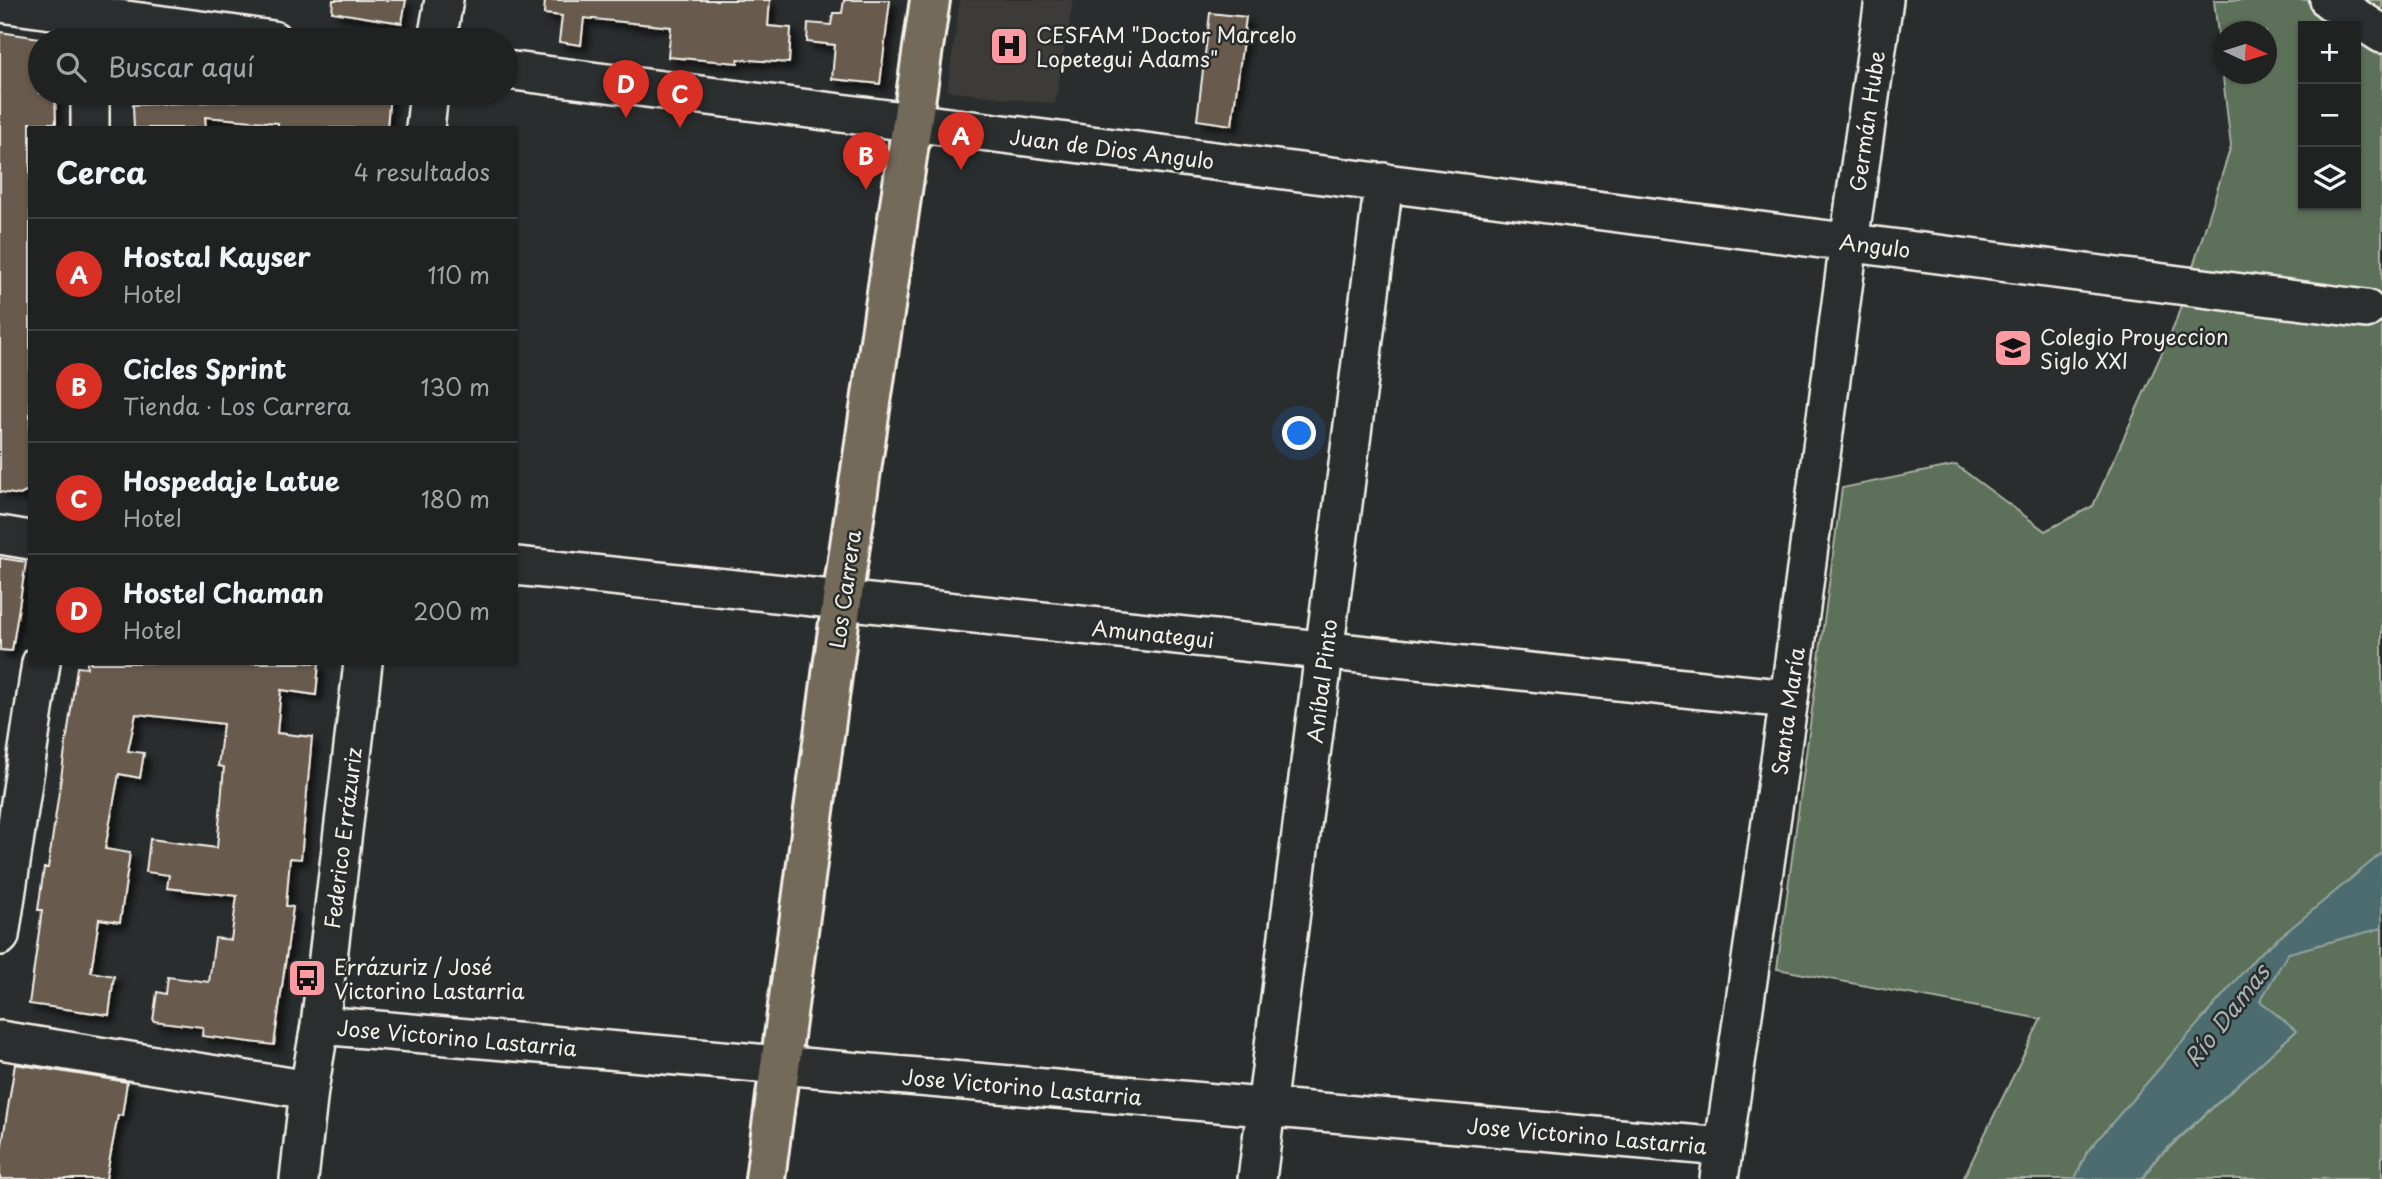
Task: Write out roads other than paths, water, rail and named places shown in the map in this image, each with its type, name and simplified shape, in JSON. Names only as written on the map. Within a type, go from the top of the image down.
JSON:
[{"type":"main road","name":"Los Carrera","points":[[765,1179],[842,600],[930,0]]},
{"type":"street","points":[[439,28],[444,0]]},
{"type":"street","name":"Germán Hube","points":[[1849,242],[1884,0]]},
{"type":"street","points":[[2329,0],[2382,34]]},
{"type":"street","points":[[0,4],[90,19],[168,28]]},
{"type":"street","name":"Juan de Dios Angulo","points":[[518,72],[1384,182]]},
{"type":"street","points":[[90,105],[90,126]]},
{"type":"street","points":[[425,126],[428,105]]},
{"type":"street","name":"Angulo","points":[[1384,182],[2366,309]]},
{"type":"street","name":"Aníbal Pinto","points":[[1257,1179],[1384,182]]},
{"type":"street","name":"Santa María","points":[[1721,1163],[1789,699],[1849,242]]},
{"type":"street","points":[[0,535],[28,540]]},
{"type":"street","name":"Amunategui","points":[[518,566],[1789,699]]},
{"type":"street","points":[[0,936],[41,665]]},
{"type":"street","name":"Federico Errázuriz","points":[[299,1179],[363,665]]},
{"type":"street","name":"Jose Victorino Lastarria","points":[[320,1025],[1266,1107],[1721,1163]]},
{"type":"street","points":[[0,1040],[309,1090]]},
{"type":"water","name":"Río Damas","points":[[2382,853],[2382,928],[2288,953],[2260,1001],[2296,1031],[2156,1159],[2142,1179],[2075,1179],[2087,1152],[2257,956]]},
{"type":"place","name":"CESFAM \"Doctor Marcelo Lopetegui Adams\"","points":[[1009,46]]},
{"type":"place","name":"Hostel Chaman","points":[[626,118]]},
{"type":"place","name":"Hospedaje Latue","points":[[680,128]]},
{"type":"place","name":"Hostal Kayser","points":[[961,170]]},
{"type":"place","name":"Cicles Sprint","points":[[866,190]]},
{"type":"place","name":"Colegio Proyeccion Siglo XXI","points":[[2013,348]]},
{"type":"place","name":"Errázuriz / José Victorino Lastarria","points":[[307,978]]}]
